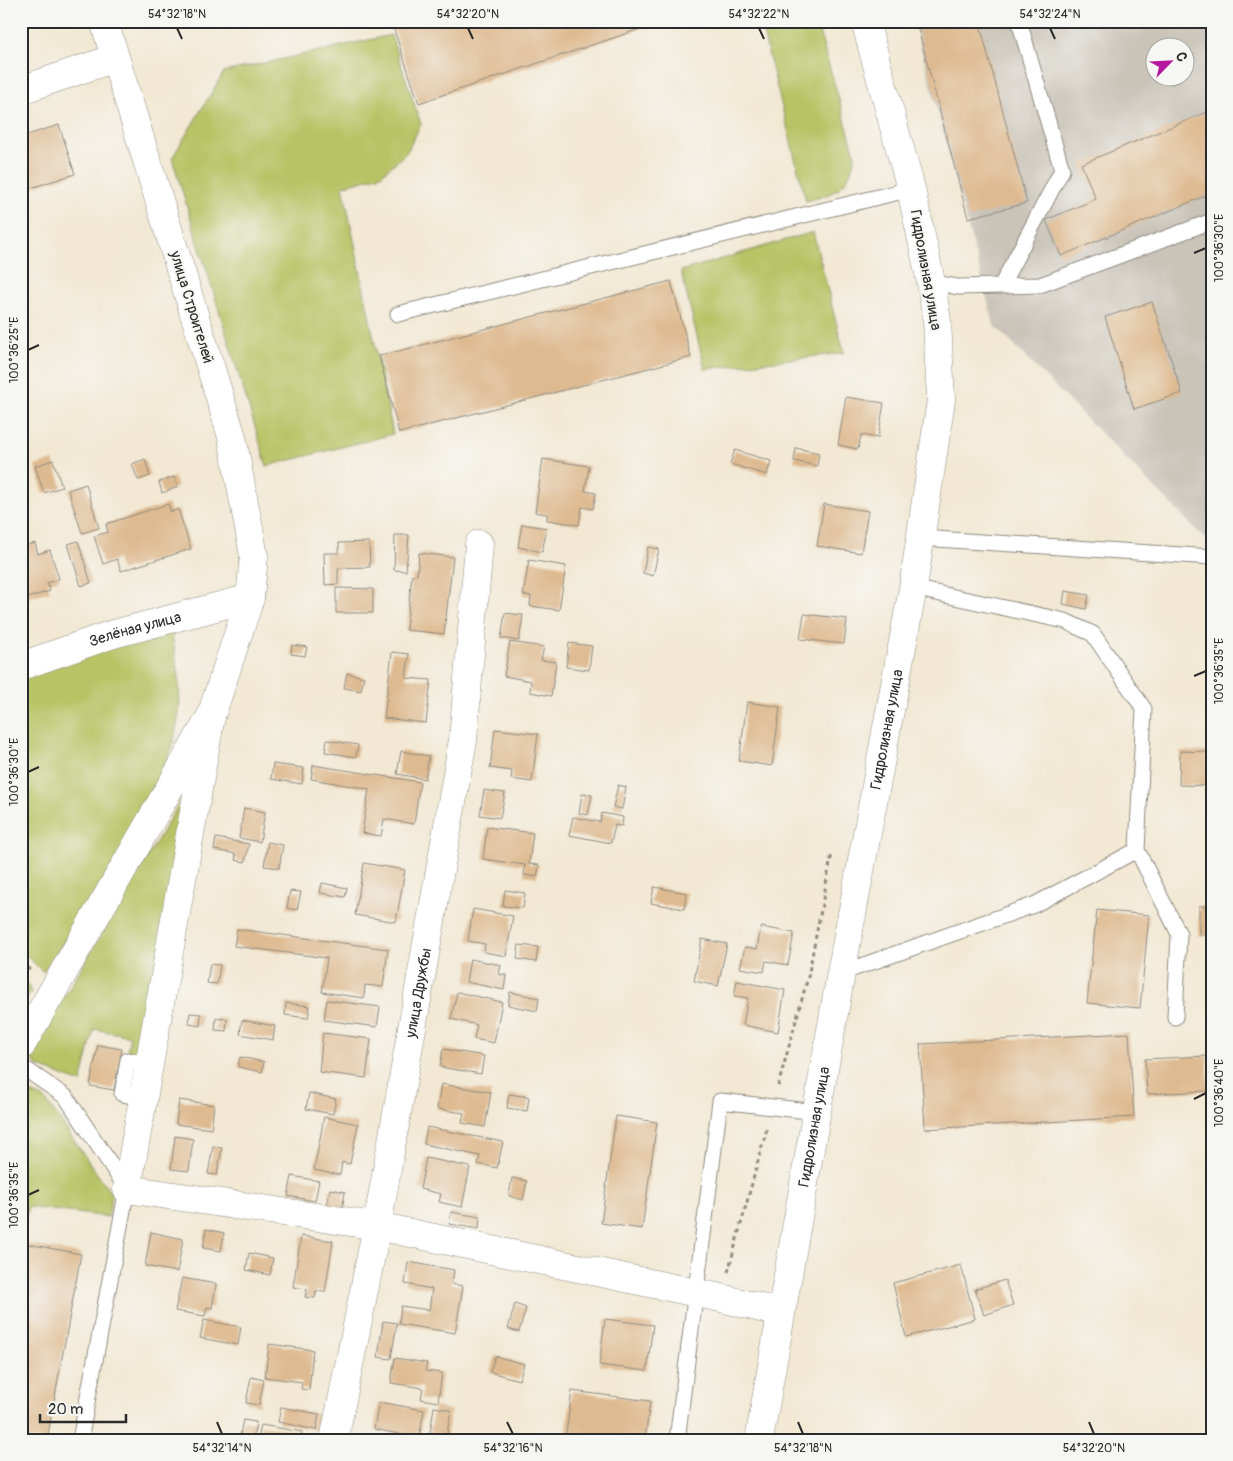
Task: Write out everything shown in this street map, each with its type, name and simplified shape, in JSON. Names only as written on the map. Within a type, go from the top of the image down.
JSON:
[{"type":"main road","name":"улица Строителей","points":[[104,21],[232,437],[254,556],[250,598],[211,716]]},
{"type":"main road","name":"Гидролизная улица","points":[[758,1440],[841,973],[913,588],[941,400],[937,322],[931,282],[911,189],[865,21]]},
{"type":"main road","points":[[21,90],[115,58]]},
{"type":"main road","name":"улица Дружбы","points":[[334,1440],[377,1226],[463,740],[479,544]]},
{"type":"main road","name":"Зелёная улица","points":[[21,666],[110,635],[250,598]]},
{"type":"main road","points":[[21,1046],[211,716]]},
{"type":"main road","points":[[211,716],[127,1189],[377,1226],[708,1295],[781,1313]]},
{"type":"lane","points":[[1002,286],[1062,170],[1019,21]]},
{"type":"lane","points":[[398,314],[911,189]]},
{"type":"lane","points":[[931,282],[958,287],[1040,284],[1212,221]]},
{"type":"lane","points":[[920,538],[1212,557]]},
{"type":"lane","points":[[913,588],[1065,621],[1093,634],[1144,709],[1137,850],[1179,934],[1175,1017]]},
{"type":"lane","points":[[841,973],[1034,905],[1137,850]]},
{"type":"lane","points":[[21,1066],[66,1097],[127,1189],[80,1440]]},
{"type":"lane","points":[[677,1440],[708,1295],[720,1101],[817,1112]]},
{"type":"path","points":[[708,1295],[773,1107],[808,977],[832,850]]},
{"type":"shaded area","points":[[914,21],[1212,21],[1212,546],[994,325]]},
{"type":"green space","points":[[760,21],[816,21],[855,154],[853,165],[845,182],[826,195],[806,201]]},
{"type":"green space","points":[[391,35],[421,124],[407,152],[381,175],[343,186],[393,434],[267,466],[172,158],[224,72]]},
{"type":"green space","points":[[813,232],[844,353],[705,369],[681,271]]},
{"type":"green space","points":[[172,633],[180,703],[172,746],[160,780],[126,848],[43,972],[21,950],[21,678],[114,646]]},
{"type":"green space","points":[[181,800],[193,804],[144,1060],[126,1056],[130,1036],[94,1029],[81,1083],[37,1066],[31,1057],[33,1050]]},
{"type":"green space","points":[[21,971],[31,992],[21,1010]]},
{"type":"green space","points":[[21,1089],[45,1099],[112,1195],[108,1217],[28,1207],[21,1243]]},
{"type":"building","points":[[391,21],[644,21],[646,27],[419,103]]},
{"type":"building","points":[[916,21],[979,21],[1027,203],[968,218]]},
{"type":"building","points":[[1212,110],[1212,193],[1061,256],[1046,220],[1096,199],[1081,164]]},
{"type":"building","points":[[59,125],[75,174],[21,191],[21,131],[24,136]]},
{"type":"building","points":[[671,281],[691,357],[399,433],[379,356]]},
{"type":"building","points":[[1152,302],[1182,393],[1134,409],[1105,317]]},
{"type":"building","points":[[846,397],[884,403],[878,438],[861,435],[858,449],[838,445]]},
{"type":"building","points":[[796,448],[819,453],[817,466],[794,461]]},
{"type":"building","points":[[735,450],[771,461],[767,475],[730,464]]},
{"type":"building","points":[[145,459],[150,476],[138,480],[132,464]]},
{"type":"building","points":[[543,459],[589,466],[585,491],[596,493],[593,509],[582,507],[579,525],[547,520],[547,514],[535,512]]},
{"type":"building","points":[[53,460],[62,487],[44,493],[35,466]]},
{"type":"building","points":[[174,477],[178,487],[162,493],[159,482]]},
{"type":"building","points":[[86,484],[99,528],[82,533],[68,490]]},
{"type":"building","points":[[168,504],[171,512],[178,509],[191,549],[121,571],[117,559],[103,564],[94,536],[108,532],[106,524]]},
{"type":"building","points":[[824,504],[868,511],[861,553],[817,546]]},
{"type":"building","points":[[522,524],[547,528],[542,552],[518,547]]},
{"type":"building","points":[[395,535],[409,535],[406,571],[394,570]]},
{"type":"building","points":[[78,541],[91,583],[81,586],[68,544]]},
{"type":"building","points":[[369,542],[370,567],[338,568],[338,584],[325,585],[324,553],[339,553],[339,543]]},
{"type":"building","points":[[35,543],[38,554],[50,550],[59,579],[47,583],[50,591],[21,600],[21,547]]},
{"type":"building","points":[[648,547],[659,549],[653,576],[643,573]]},
{"type":"building","points":[[419,553],[453,557],[444,634],[406,630],[412,575],[417,575]]},
{"type":"building","points":[[529,560],[566,566],[559,610],[530,606],[531,596],[523,595]]},
{"type":"building","points":[[336,588],[373,589],[373,613],[336,613]]},
{"type":"building","points":[[1065,591],[1089,595],[1086,609],[1063,604]]},
{"type":"building","points":[[505,613],[523,615],[519,641],[501,638]]},
{"type":"building","points":[[804,614],[847,619],[844,644],[800,639]]},
{"type":"building","points":[[510,642],[544,647],[541,660],[556,662],[551,696],[530,692],[531,681],[504,676]]},
{"type":"building","points":[[569,643],[592,646],[589,670],[566,667]]},
{"type":"building","points":[[292,645],[307,647],[305,656],[291,654]]},
{"type":"building","points":[[392,652],[409,654],[406,678],[431,680],[426,723],[384,718]]},
{"type":"building","points":[[347,673],[364,677],[361,691],[344,688]]},
{"type":"building","points":[[747,702],[780,707],[772,766],[739,761]]},
{"type":"building","points":[[495,729],[538,734],[532,782],[511,779],[512,771],[490,768]]},
{"type":"building","points":[[327,740],[358,745],[356,757],[325,752]]},
{"type":"building","points":[[401,751],[429,756],[425,779],[397,774]]},
{"type":"building","points":[[1180,751],[1212,752],[1212,786],[1179,785]]},
{"type":"building","points":[[273,764],[304,768],[302,784],[271,779]]},
{"type":"building","points":[[313,765],[420,782],[414,824],[384,819],[381,836],[362,833],[369,789],[311,779]]},
{"type":"building","points":[[618,785],[626,787],[622,809],[613,807]]},
{"type":"building","points":[[484,790],[505,793],[500,818],[480,815]]},
{"type":"building","points":[[582,794],[592,795],[588,815],[579,813]]},
{"type":"building","points":[[244,808],[265,812],[260,842],[239,838]]},
{"type":"building","points":[[602,813],[623,817],[622,826],[615,825],[611,843],[569,835],[573,817],[600,822]]},
{"type":"building","points":[[487,827],[533,833],[529,864],[539,865],[537,877],[524,875],[525,865],[483,859]]},
{"type":"building","points":[[216,838],[249,844],[245,862],[235,860],[236,854],[214,850]]},
{"type":"building","points":[[268,842],[283,845],[279,868],[264,866]]},
{"type":"building","points":[[364,863],[405,870],[396,922],[355,915]]},
{"type":"building","points":[[322,883],[347,888],[345,897],[320,893]]},
{"type":"building","points":[[654,887],[687,893],[684,909],[651,903]]},
{"type":"building","points":[[505,890],[525,893],[523,908],[503,906]]},
{"type":"building","points":[[290,891],[301,892],[297,910],[287,908]]},
{"type":"building","points":[[1199,906],[1212,906],[1212,935],[1199,935]]},
{"type":"building","points":[[473,909],[513,916],[506,956],[484,952],[485,944],[468,941]]},
{"type":"building","points":[[1097,910],[1149,915],[1140,1008],[1087,1003]]},
{"type":"building","points":[[761,927],[794,933],[788,965],[766,961],[764,972],[740,968],[745,947],[757,949]]},
{"type":"building","points":[[237,929],[388,949],[383,987],[365,985],[364,998],[322,992],[327,958],[234,946]]},
{"type":"building","points":[[702,939],[727,944],[718,986],[694,981]]},
{"type":"building","points":[[519,945],[538,947],[536,962],[517,959]]},
{"type":"building","points":[[470,959],[501,965],[499,974],[506,975],[504,990],[466,982]]},
{"type":"building","points":[[210,964],[220,965],[217,984],[207,983]]},
{"type":"building","points":[[737,981],[785,990],[778,1032],[743,1025],[748,998],[734,996]]},
{"type":"building","points":[[457,992],[502,1002],[494,1043],[474,1039],[477,1025],[451,1019]]},
{"type":"building","points":[[510,992],[539,998],[537,1011],[508,1005]]},
{"type":"building","points":[[327,1000],[380,1007],[377,1027],[324,1020]]},
{"type":"building","points":[[286,1003],[310,1006],[308,1018],[285,1015]]},
{"type":"building","points":[[190,1013],[201,1014],[200,1026],[189,1024]]},
{"type":"building","points":[[216,1018],[227,1019],[226,1031],[215,1030]]},
{"type":"building","points":[[242,1020],[275,1026],[273,1040],[240,1034]]},
{"type":"building","points":[[323,1033],[371,1039],[366,1078],[319,1072]]},
{"type":"building","points":[[1129,1033],[1134,1117],[925,1129],[920,1044]]},
{"type":"building","points":[[98,1045],[122,1049],[114,1090],[90,1086]]},
{"type":"building","points":[[443,1049],[484,1056],[481,1074],[440,1067]]},
{"type":"building","points":[[1207,1056],[1209,1091],[1147,1094],[1145,1059]]},
{"type":"building","points":[[240,1057],[264,1062],[262,1072],[238,1067]]},
{"type":"building","points":[[441,1084],[491,1092],[485,1127],[462,1123],[464,1113],[437,1109]]},
{"type":"building","points":[[309,1093],[336,1099],[333,1114],[306,1109]]},
{"type":"building","points":[[509,1094],[529,1097],[527,1111],[507,1108]]},
{"type":"building","points":[[179,1100],[214,1105],[211,1129],[176,1124]]},
{"type":"building","points":[[616,1116],[657,1122],[642,1229],[601,1223]]},
{"type":"building","points":[[324,1117],[358,1124],[350,1164],[342,1162],[340,1175],[314,1170]]},
{"type":"building","points":[[427,1127],[503,1142],[497,1168],[478,1164],[480,1156],[424,1144]]},
{"type":"building","points":[[175,1136],[193,1139],[189,1171],[171,1169]]},
{"type":"building","points":[[213,1146],[222,1148],[217,1175],[208,1174]]},
{"type":"building","points":[[426,1158],[470,1167],[462,1207],[439,1202],[441,1194],[420,1189]]},
{"type":"building","points":[[292,1176],[319,1181],[315,1201],[288,1196]]},
{"type":"building","points":[[512,1178],[527,1181],[523,1200],[509,1196]]},
{"type":"building","points":[[330,1189],[345,1192],[342,1210],[327,1206]]},
{"type":"building","points":[[451,1212],[480,1217],[479,1229],[449,1224]]},
{"type":"building","points":[[206,1229],[224,1233],[221,1251],[203,1248]]},
{"type":"building","points":[[151,1232],[183,1239],[177,1272],[145,1266]]},
{"type":"building","points":[[301,1236],[333,1241],[325,1292],[316,1291],[315,1298],[305,1297],[307,1289],[293,1287]]},
{"type":"building","points":[[28,1244],[81,1254],[47,1440],[21,1440],[21,1281]]},
{"type":"building","points":[[249,1253],[273,1258],[270,1275],[246,1270]]},
{"type":"building","points":[[408,1262],[454,1270],[452,1284],[463,1286],[455,1333],[399,1324],[401,1306],[429,1310],[432,1289],[405,1284]]},
{"type":"building","points":[[961,1265],[975,1319],[906,1337],[893,1283]]},
{"type":"building","points":[[182,1278],[216,1284],[212,1308],[207,1307],[205,1316],[175,1311]]},
{"type":"building","points":[[1005,1280],[1013,1305],[984,1315],[975,1289]]},
{"type":"building","points":[[515,1304],[526,1308],[519,1332],[508,1329]]},
{"type":"building","points":[[605,1319],[653,1325],[647,1371],[599,1365]]},
{"type":"building","points":[[204,1320],[241,1327],[238,1345],[200,1338]]},
{"type":"building","points":[[383,1321],[397,1323],[391,1359],[378,1357]]},
{"type":"building","points":[[269,1344],[313,1350],[309,1390],[301,1389],[302,1382],[265,1377]]},
{"type":"building","points":[[495,1356],[524,1364],[519,1380],[490,1372]]},
{"type":"building","points":[[395,1358],[427,1363],[425,1371],[442,1373],[438,1402],[421,1399],[423,1388],[391,1383]]},
{"type":"building","points":[[251,1377],[264,1380],[259,1405],[246,1403]]},
{"type":"building","points":[[572,1391],[650,1401],[645,1440],[565,1440]]},
{"type":"building","points":[[379,1402],[424,1410],[419,1438],[374,1429]]},
{"type":"building","points":[[281,1407],[319,1414],[316,1430],[278,1422]]},
{"type":"building","points":[[434,1407],[451,1410],[446,1440],[429,1439]]},
{"type":"building","points":[[243,1420],[256,1422],[253,1440],[239,1440]]},
{"type":"building","points":[[261,1425],[302,1432],[300,1440],[258,1440]]}]
